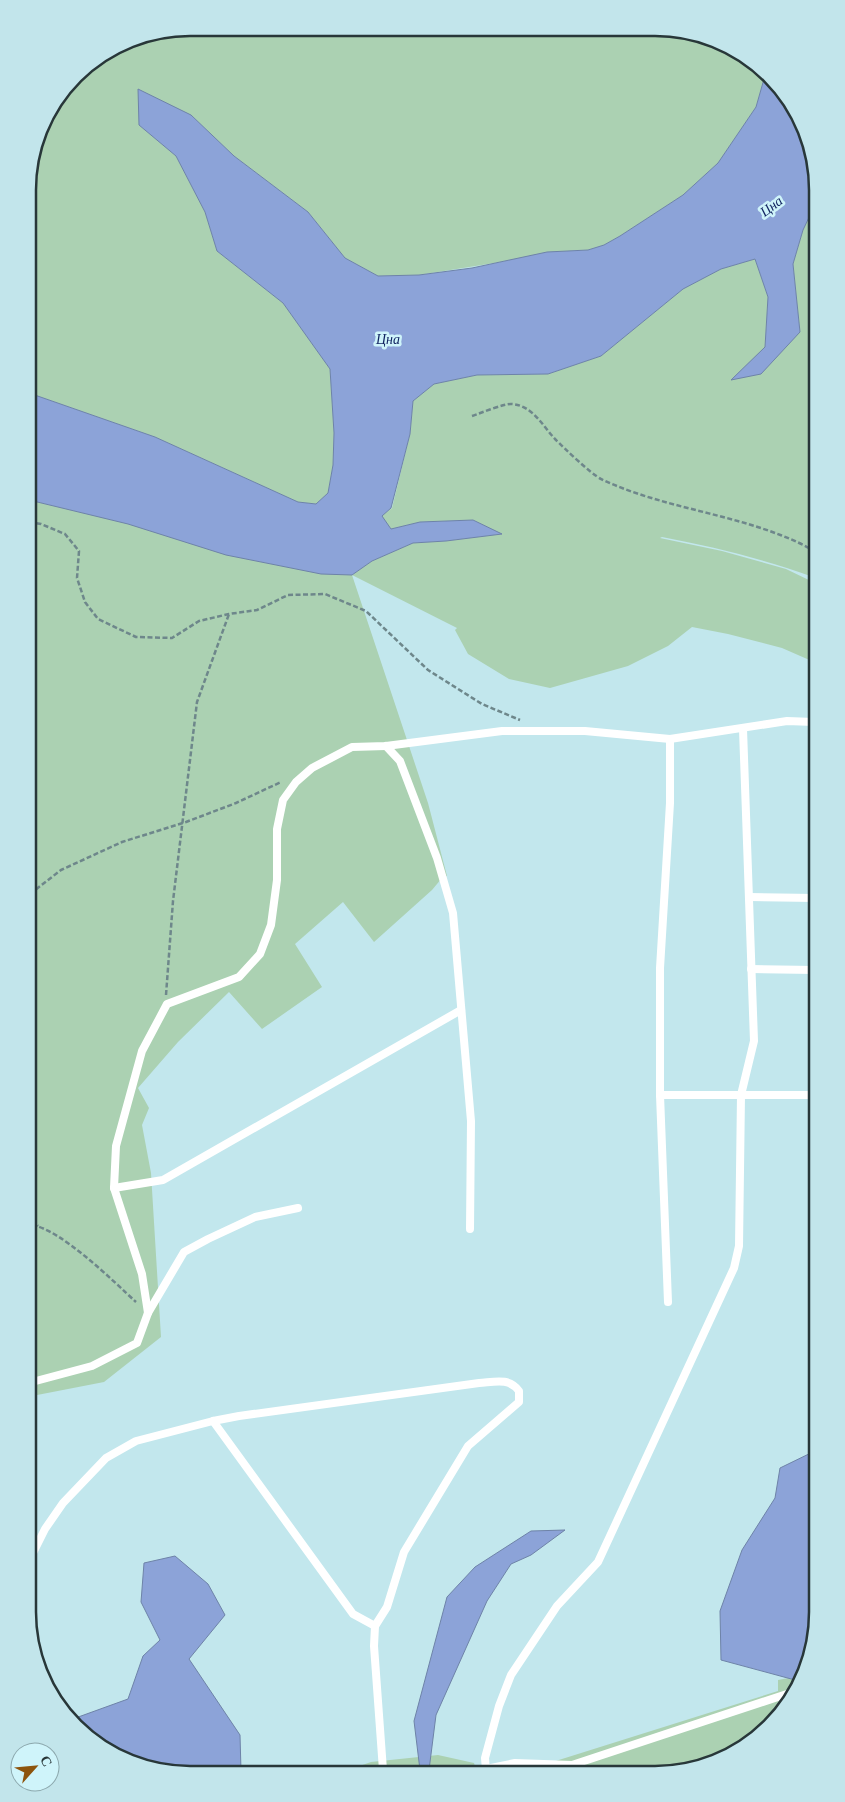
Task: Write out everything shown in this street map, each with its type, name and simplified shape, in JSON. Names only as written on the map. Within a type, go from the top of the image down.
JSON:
[{"type":"lane","points":[[148,1313],[142,1274],[114,1188],[116,1146],[142,1051],[167,1004],[240,978],[260,954],[271,925],[277,880],[277,829],[283,800],[296,782],[312,768],[352,747],[386,746],[502,731],[585,731],[670,739],[787,721],[809,722]]},
{"type":"lane","points":[[486,1766],[485,1758],[499,1706],[511,1675],[557,1606],[598,1562],[734,1268],[739,1246],[741,1095],[754,1041],[743,729]]},
{"type":"lane","points":[[668,1302],[660,1096],[660,968],[670,803],[670,739]]},
{"type":"lane","points":[[386,746],[400,761],[438,858],[453,913],[471,1121],[470,1229]]},
{"type":"lane","points":[[749,897],[809,898]]},
{"type":"lane","points":[[751,969],[808,970]]},
{"type":"lane","points":[[114,1188],[163,1180],[461,1010]]},
{"type":"lane","points":[[660,1096],[808,1095]]},
{"type":"lane","points":[[36,1381],[92,1366],[137,1343],[148,1313],[184,1252],[255,1217],[298,1208]]},
{"type":"lane","points":[[36,1547],[45,1529],[63,1503],[106,1458],[136,1441],[214,1421],[479,1383],[505,1381],[516,1386],[519,1391],[519,1402],[468,1446],[404,1552],[387,1607],[375,1626],[374,1646],[383,1766]]},
{"type":"lane","points":[[214,1421],[353,1614],[375,1626]]},
{"type":"lane","points":[[503,1766],[515,1764],[572,1765],[784,1695]]},
{"type":"path","points":[[472,416],[512,404],[532,410],[556,440],[598,478],[625,489],[800,542],[809,547]]},
{"type":"path","points":[[37,523],[65,534],[78,552],[77,578],[85,602],[98,619],[136,637],[172,638],[199,621],[257,610],[288,595],[325,594],[366,611],[428,670],[482,704],[523,721]]},
{"type":"path","points":[[167,1004],[166,989],[172,911],[197,702],[229,614]]},
{"type":"path","points":[[37,889],[61,870],[122,842],[183,823],[236,803],[287,780]]},
{"type":"path","points":[[38,1226],[67,1242],[81,1253],[148,1313]]},
{"type":"green space","points":[[654,36],[684,39],[704,44],[723,52],[740,62],[763,82],[756,107],[718,163],[683,195],[604,245],[588,250],[577,250],[419,275],[378,276],[345,258],[308,212],[234,156],[191,115],[139,125],[176,156],[205,212],[217,251],[283,303],[330,369],[334,433],[333,465],[328,493],[316,504],[298,502],[155,437],[37,396],[37,181],[39,161],[52,122],[62,105],[89,75],[113,57],[141,44],[181,37]]},
{"type":"green space","points":[[809,217],[809,576],[739,554],[660,538],[722,551],[786,569],[809,580],[809,660],[782,648],[692,627],[668,646],[628,666],[550,688],[509,679],[468,654],[455,630],[457,628],[352,575],[372,561],[413,543],[501,534],[473,520],[420,522],[391,529],[381,516],[392,508],[410,434],[413,401],[434,384],[477,375],[548,374],[601,356],[683,289],[721,269],[755,259],[768,297],[765,347],[800,332],[793,264],[803,230]]},
{"type":"green space","points":[[37,502],[352,575],[428,803],[447,876],[442,878],[432,890],[374,942],[343,902],[295,944],[322,987],[262,1029],[229,992],[178,1042],[138,1088],[149,1108],[142,1125],[151,1173],[161,1337],[104,1382],[36,1395]]},
{"type":"green space","points":[[794,1677],[783,1697],[756,1727],[731,1745],[713,1754],[694,1760],[654,1766],[540,1766],[778,1691],[778,1680]]},
{"type":"green space","points":[[438,1755],[474,1763],[475,1766],[359,1766],[371,1762]]},
{"type":"water","name":"Цна","points":[[763,82],[783,105],[793,122],[801,141],[807,171],[809,217],[803,230],[793,264],[800,332],[761,374],[731,380],[765,347],[768,297],[755,259],[721,269],[683,289],[601,356],[548,374],[477,375],[434,384],[413,401],[410,434],[391,508],[382,516],[391,529],[420,522],[473,520],[502,534],[413,543],[372,561],[352,575],[321,574],[226,555],[128,524],[37,502],[37,396],[155,437],[298,502],[316,504],[328,493],[333,465],[334,433],[330,369],[283,303],[217,251],[205,212],[176,156],[139,125],[138,89],[191,115],[234,156],[308,212],[345,258],[378,276],[419,275],[472,268],[547,252],[588,250],[604,245],[683,195],[718,163],[756,107]]},
{"type":"water","points":[[808,1454],[808,1621],[806,1641],[793,1680],[721,1660],[720,1611],[742,1550],[775,1498],[780,1468]]},
{"type":"water","points":[[565,1530],[531,1555],[511,1564],[487,1601],[436,1715],[430,1766],[420,1766],[414,1721],[447,1597],[475,1567],[531,1531]]},
{"type":"water","points":[[175,1556],[208,1584],[225,1615],[189,1659],[240,1735],[241,1766],[191,1766],[161,1763],[141,1758],[105,1740],[79,1717],[128,1699],[143,1656],[160,1640],[141,1602],[144,1563]]}]
